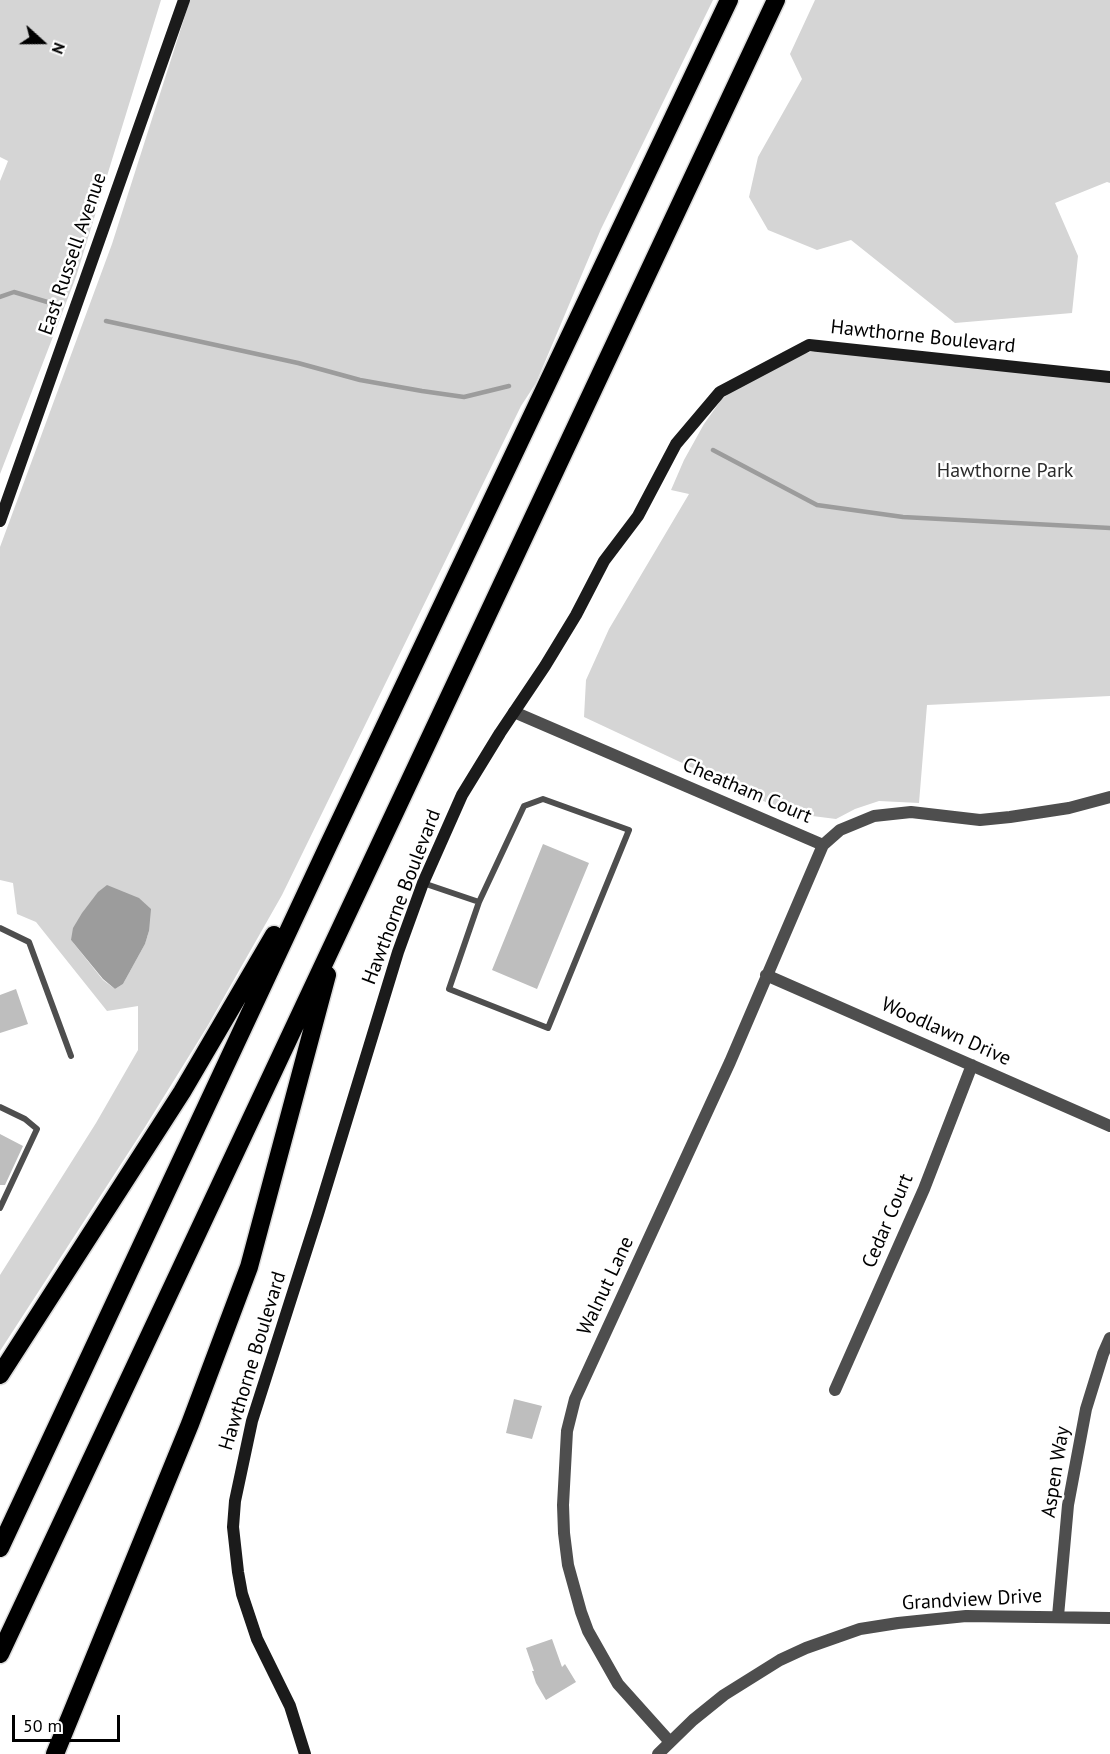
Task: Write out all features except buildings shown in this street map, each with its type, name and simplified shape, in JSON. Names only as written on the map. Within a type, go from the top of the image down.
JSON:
[{"type":"highway","points":[[0,1548],[328,846],[729,0]]},
{"type":"highway","points":[[0,1654],[776,0]]},
{"type":"highway","points":[[0,1375],[182,1092],[328,846]]},
{"type":"highway","points":[[55,1754],[190,1424],[249,1267],[336,937]]},
{"type":"street","name":"East Russell Avenue","points":[[0,521],[184,0]]},
{"type":"street","name":"Hawthorne Boulevard","points":[[305,1754],[290,1706],[257,1639],[242,1594],[233,1527],[235,1500],[252,1421],[398,952],[423,883],[462,795],[576,615],[604,561],[638,516],[676,444],[720,392],[809,345],[1110,377]]},
{"type":"street","name":"Cheatham Court","points":[[514,712],[823,845],[840,830],[874,816],[911,812],[980,820],[1010,818],[1069,808],[1110,797]]},
{"type":"street","name":"Walnut Lane","points":[[670,1742],[618,1684],[588,1631],[581,1612],[568,1565],[564,1533],[562,1505],[567,1431],[575,1399],[730,1062],[823,845]]},
{"type":"street","name":"Woodlawn Drive","points":[[766,975],[1110,1126]]},
{"type":"street","name":"Cedar Court","points":[[835,1390],[924,1189],[972,1065]]},
{"type":"street","name":"Aspen Way","points":[[1058,1616],[1068,1505],[1086,1409],[1110,1338]]},
{"type":"street","name":"Grandview Drive","points":[[658,1754],[724,1695],[780,1660],[860,1629],[966,1616],[1110,1618]]},
{"type":"lane","points":[[543,799],[629,830],[548,1028],[449,989],[479,902],[524,806],[543,799]]},
{"type":"lane","points":[[423,883],[479,902]]},
{"type":"lane","points":[[0,928],[29,942],[71,1056]]},
{"type":"lane","points":[[0,1107],[25,1119],[36,1130],[0,1208]]},
{"type":"green space","points":[[0,0],[161,0],[76,277],[0,474],[0,181],[8,161],[0,157]]},
{"type":"green space","points":[[190,0],[713,0],[601,229],[536,383],[521,406],[282,895],[207,1027],[0,1351],[0,1275],[96,1123],[138,1050],[138,1006],[107,1011],[36,922],[17,914],[13,883],[0,880],[0,547],[112,244]],"holes":[[[149,931],[145,944],[123,984],[115,989],[103,980],[71,940]]]},
{"type":"green space","points":[[815,0],[1110,0],[1110,183],[1107,182],[1055,203],[1078,256],[1072,313],[955,323],[851,240],[817,250],[768,230],[749,197],[758,157],[802,79],[790,54]]},
{"type":"green space","name":"Hawthorne Park","points":[[830,348],[1110,378],[1110,696],[927,705],[919,803],[879,801],[855,809],[836,819],[789,813],[584,717],[586,680],[609,629],[689,494],[671,490],[704,424],[721,400],[744,381],[801,354]]},
{"type":"shaded area","points":[[107,885],[139,898],[151,909],[145,944],[123,984],[115,989],[103,979],[71,940],[73,928],[82,913],[98,892]]},
{"type":"waterway","points":[[0,297],[14,292],[54,304]]},
{"type":"waterway","points":[[106,321],[298,363],[360,380],[422,391],[464,397],[509,386]]},
{"type":"waterway","points":[[713,450],[817,505],[903,517],[1110,528]]}]
